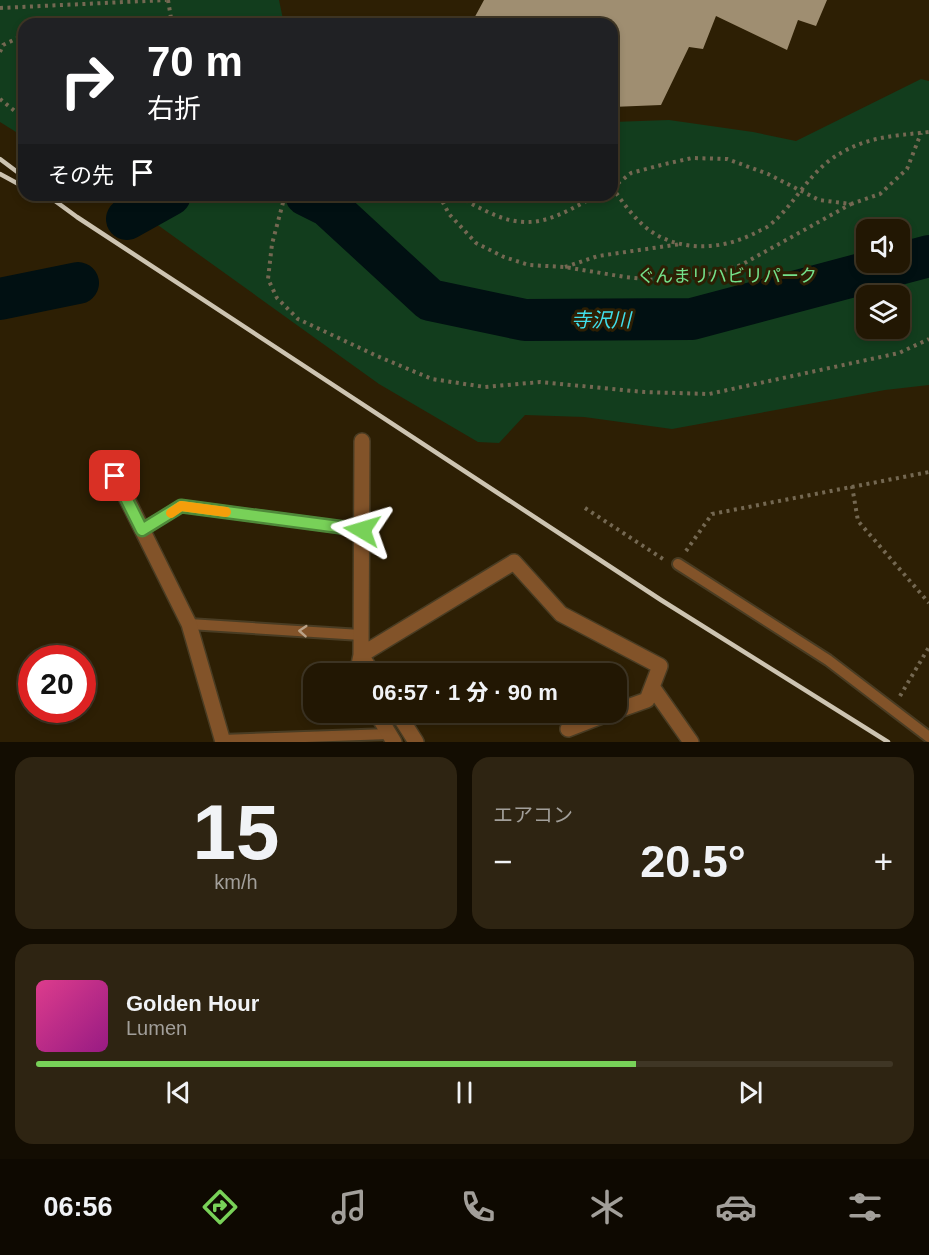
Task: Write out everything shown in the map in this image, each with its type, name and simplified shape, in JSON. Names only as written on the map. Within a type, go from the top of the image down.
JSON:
[{"type":"street","points":[[359,663],[362,441]]},
{"type":"street","points":[[115,476],[189,624],[222,741]]},
{"type":"street","points":[[361,655],[514,562],[561,614],[660,666],[647,700],[627,707]]},
{"type":"street","points":[[361,655],[366,663]]},
{"type":"street","points":[[653,688],[691,742]]},
{"type":"street","points":[[383,723],[392,738]]},
{"type":"street","points":[[404,723],[416,742]]},
{"type":"street","points":[[568,729],[584,723]]},
{"type":"lane","points":[[142,530],[181,506],[362,530]]},
{"type":"lane","points":[[678,564],[828,660],[929,737]]},
{"type":"lane","points":[[189,624],[361,635]]},
{"type":"lane","points":[[222,741],[392,738]]},
{"type":"path","points":[[0,8],[167,0],[171,18]]},
{"type":"path","points":[[0,52],[3,45],[18,38]]},
{"type":"path","points":[[0,99],[18,112]]},
{"type":"path","points":[[564,267],[598,256],[682,244],[713,247],[738,242],[771,225],[828,161],[847,150],[880,137],[929,132]]},
{"type":"path","points":[[442,201],[449,214],[476,243],[504,257],[529,265],[564,267],[625,277],[665,280],[716,273],[741,265],[851,204],[880,194],[907,169],[921,133]]},
{"type":"path","points":[[618,183],[631,173],[692,158],[727,159],[768,174],[819,200],[851,204]]},
{"type":"path","points":[[618,194],[636,217],[655,234],[682,244]]},
{"type":"path","points":[[283,201],[272,244],[268,279],[277,298],[298,319],[432,379],[485,387],[540,382],[644,392],[709,393],[899,353],[929,339]]},
{"type":"path","points":[[466,201],[499,217],[526,224],[555,218],[587,201]]},
{"type":"path","points":[[585,508],[664,560],[678,564],[712,514],[929,472]]},
{"type":"path","points":[[852,486],[858,522],[929,603]]},
{"type":"path","points":[[892,709],[929,647]]},
{"type":"green space","points":[[0,0],[279,0],[283,18],[18,18],[18,133],[0,122]]},
{"type":"green space","name":"ぐんまリハビリパーク","points":[[921,79],[929,81],[929,385],[885,390],[672,429],[584,417],[525,415],[499,443],[478,442],[379,384],[124,201],[618,201],[618,122],[669,120],[753,132],[796,141]]},
{"type":"building","points":[[484,0],[827,0],[816,26],[798,20],[787,50],[716,16],[703,49],[689,47],[661,105],[618,107],[618,18],[474,18]]},
{"type":"waterway","name":"寺沢川","points":[[127,219],[159,201]]},
{"type":"waterway","name":"寺沢川","points":[[318,201],[328,206],[430,300],[525,320],[692,319],[929,256]]},
{"type":"waterway","name":"寺沢川","points":[[0,299],[78,283]]},
{"type":"railway","points":[[0,159],[18,172]]},
{"type":"railway","points":[[0,174],[18,184]]},
{"type":"railway","points":[[55,201],[661,600],[888,742]]},
{"type":"slow traffic","points":[[171,513],[181,506],[226,512]]},
{"type":"route","points":[[115,476],[142,530],[181,506],[362,530]]}]
